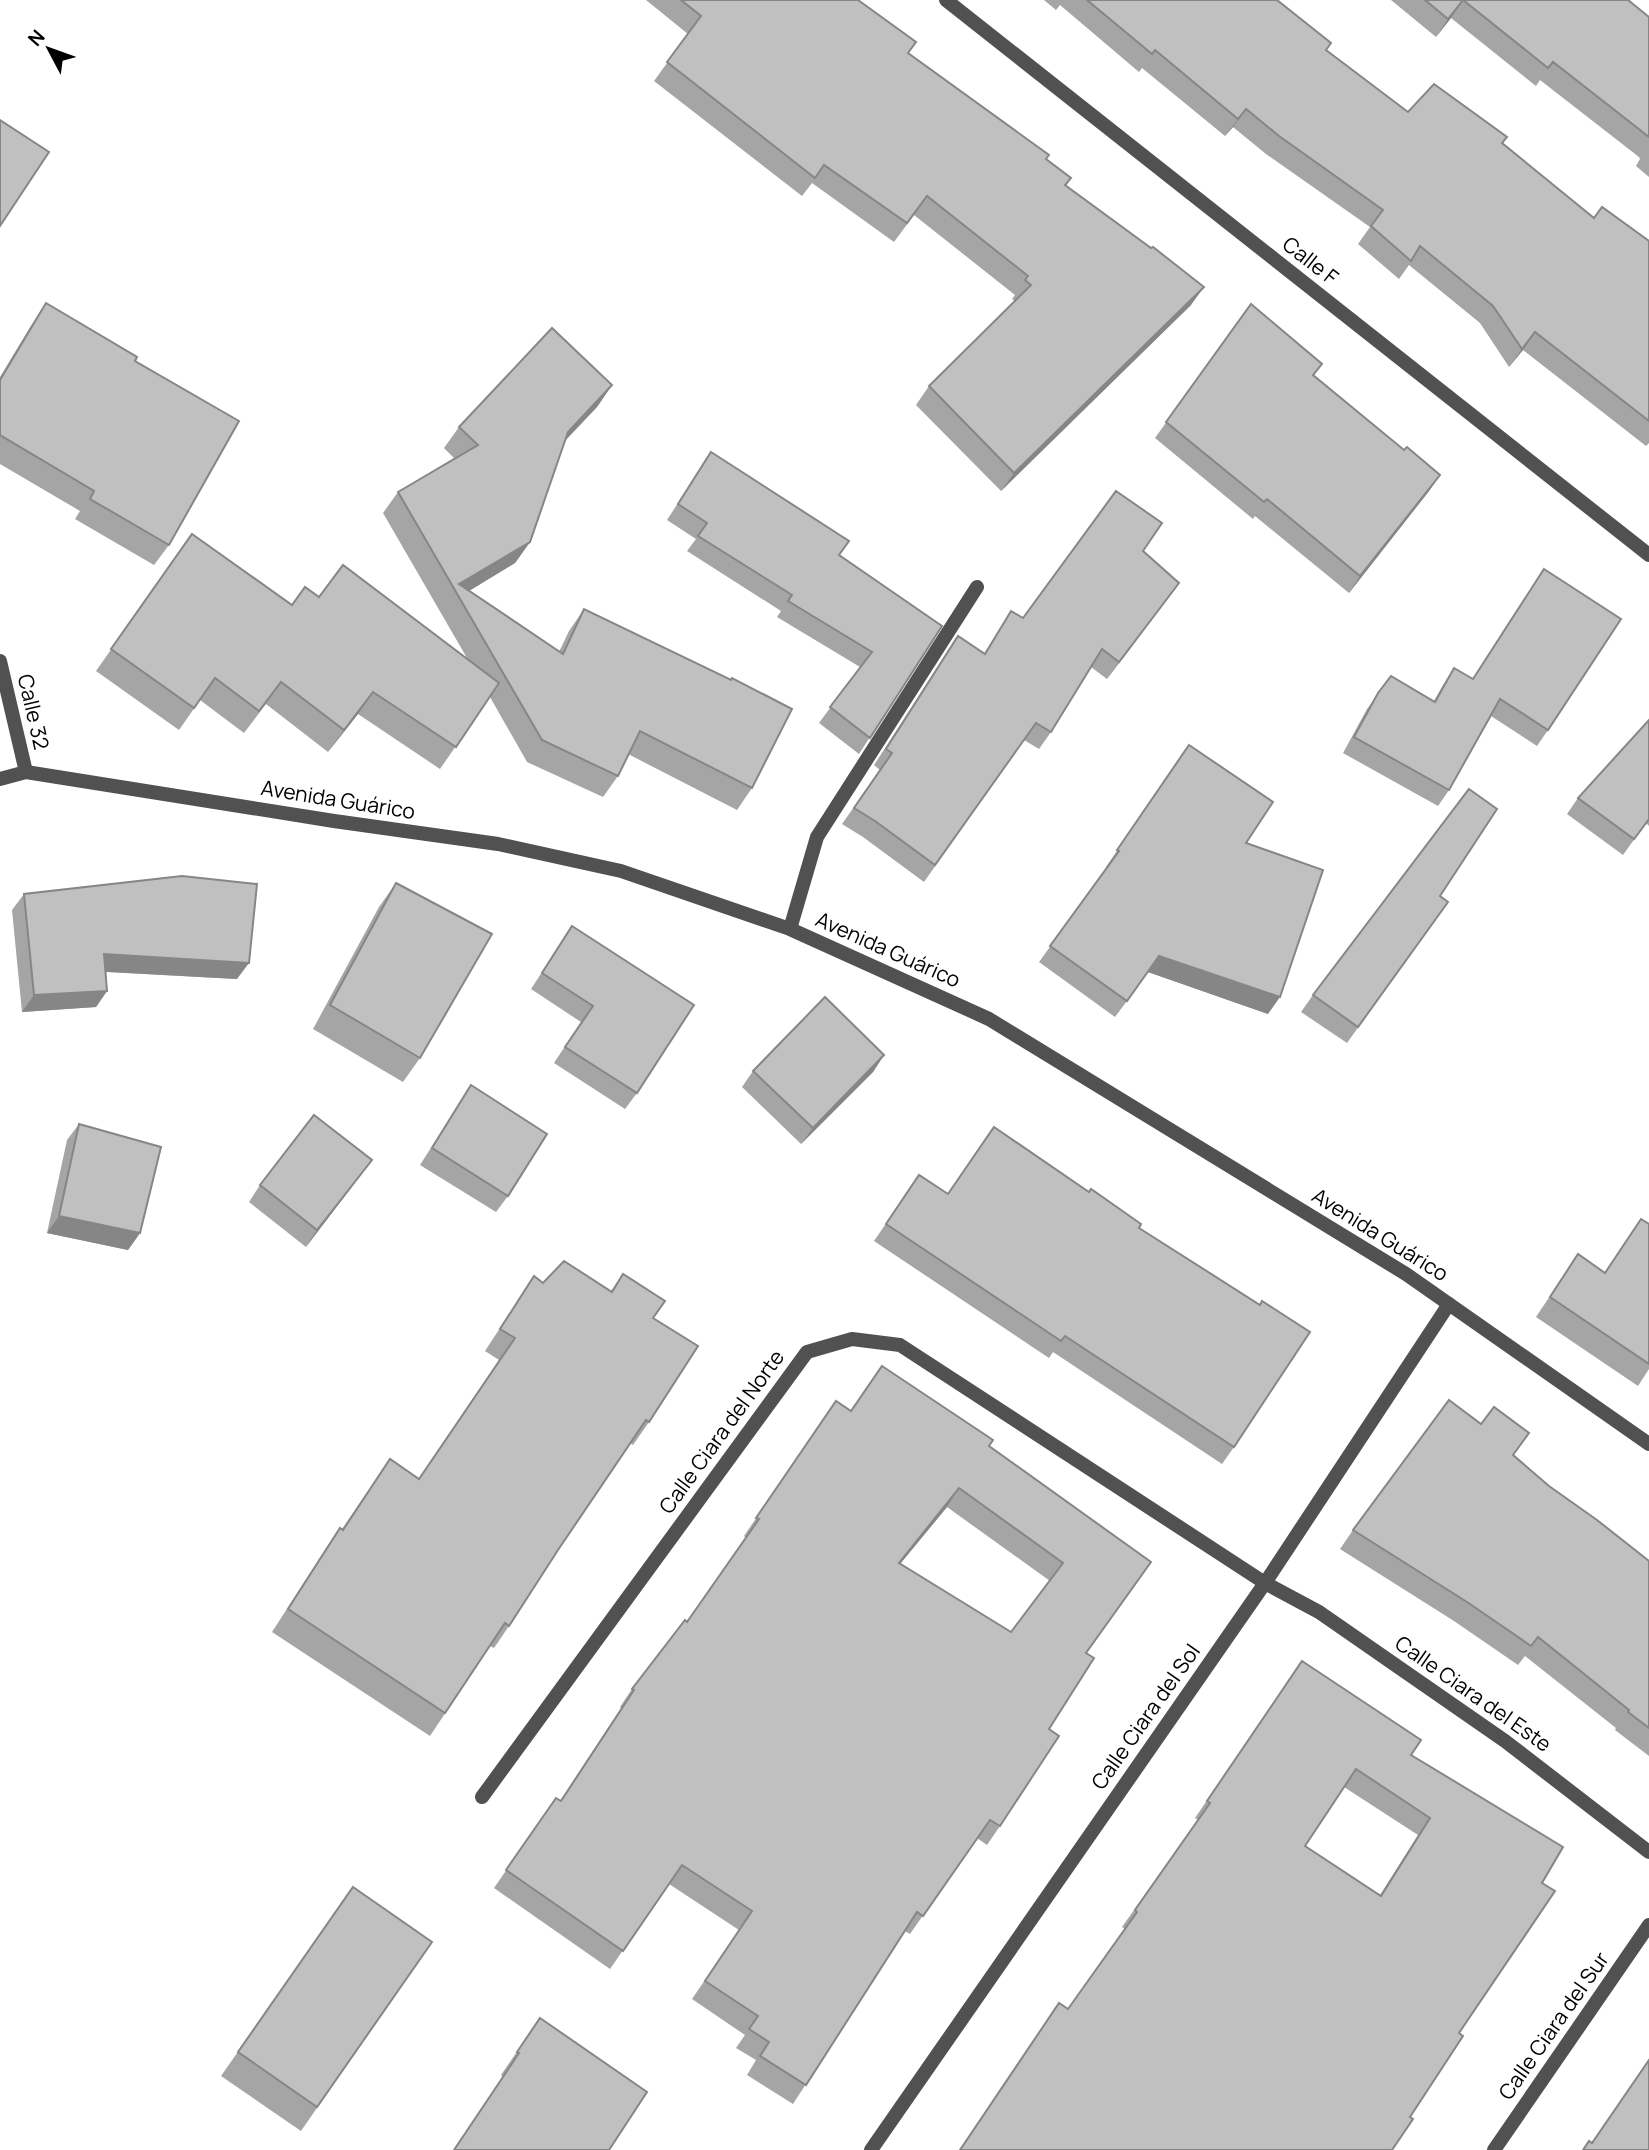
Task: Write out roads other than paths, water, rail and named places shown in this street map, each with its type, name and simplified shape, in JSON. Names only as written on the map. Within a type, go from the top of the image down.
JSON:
[{"type":"street","name":"Calle F","points":[[946,0],[1649,555]]},
{"type":"street","points":[[790,929],[817,837],[976,587]]},
{"type":"street","name":"Calle 32","points":[[0,661],[26,772]]},
{"type":"street","name":"Avenida Guárico","points":[[0,779],[26,772],[498,844],[621,872],[790,929],[989,1019],[1406,1274],[1649,1444]]},
{"type":"street","name":"Calle Ciara del Sol","points":[[871,2150],[1265,1583],[1449,1304]]},
{"type":"street","name":"Calle Ciara del Norte","points":[[482,1797],[807,1352],[841,1342],[852,1339],[900,1345],[1265,1583]]},
{"type":"street","name":"Calle Ciara del Este","points":[[1265,1583],[1319,1612],[1505,1741],[1649,1852]]},
{"type":"street","name":"Calle Ciara del Sur","points":[[1494,2150],[1649,1925]]}]
